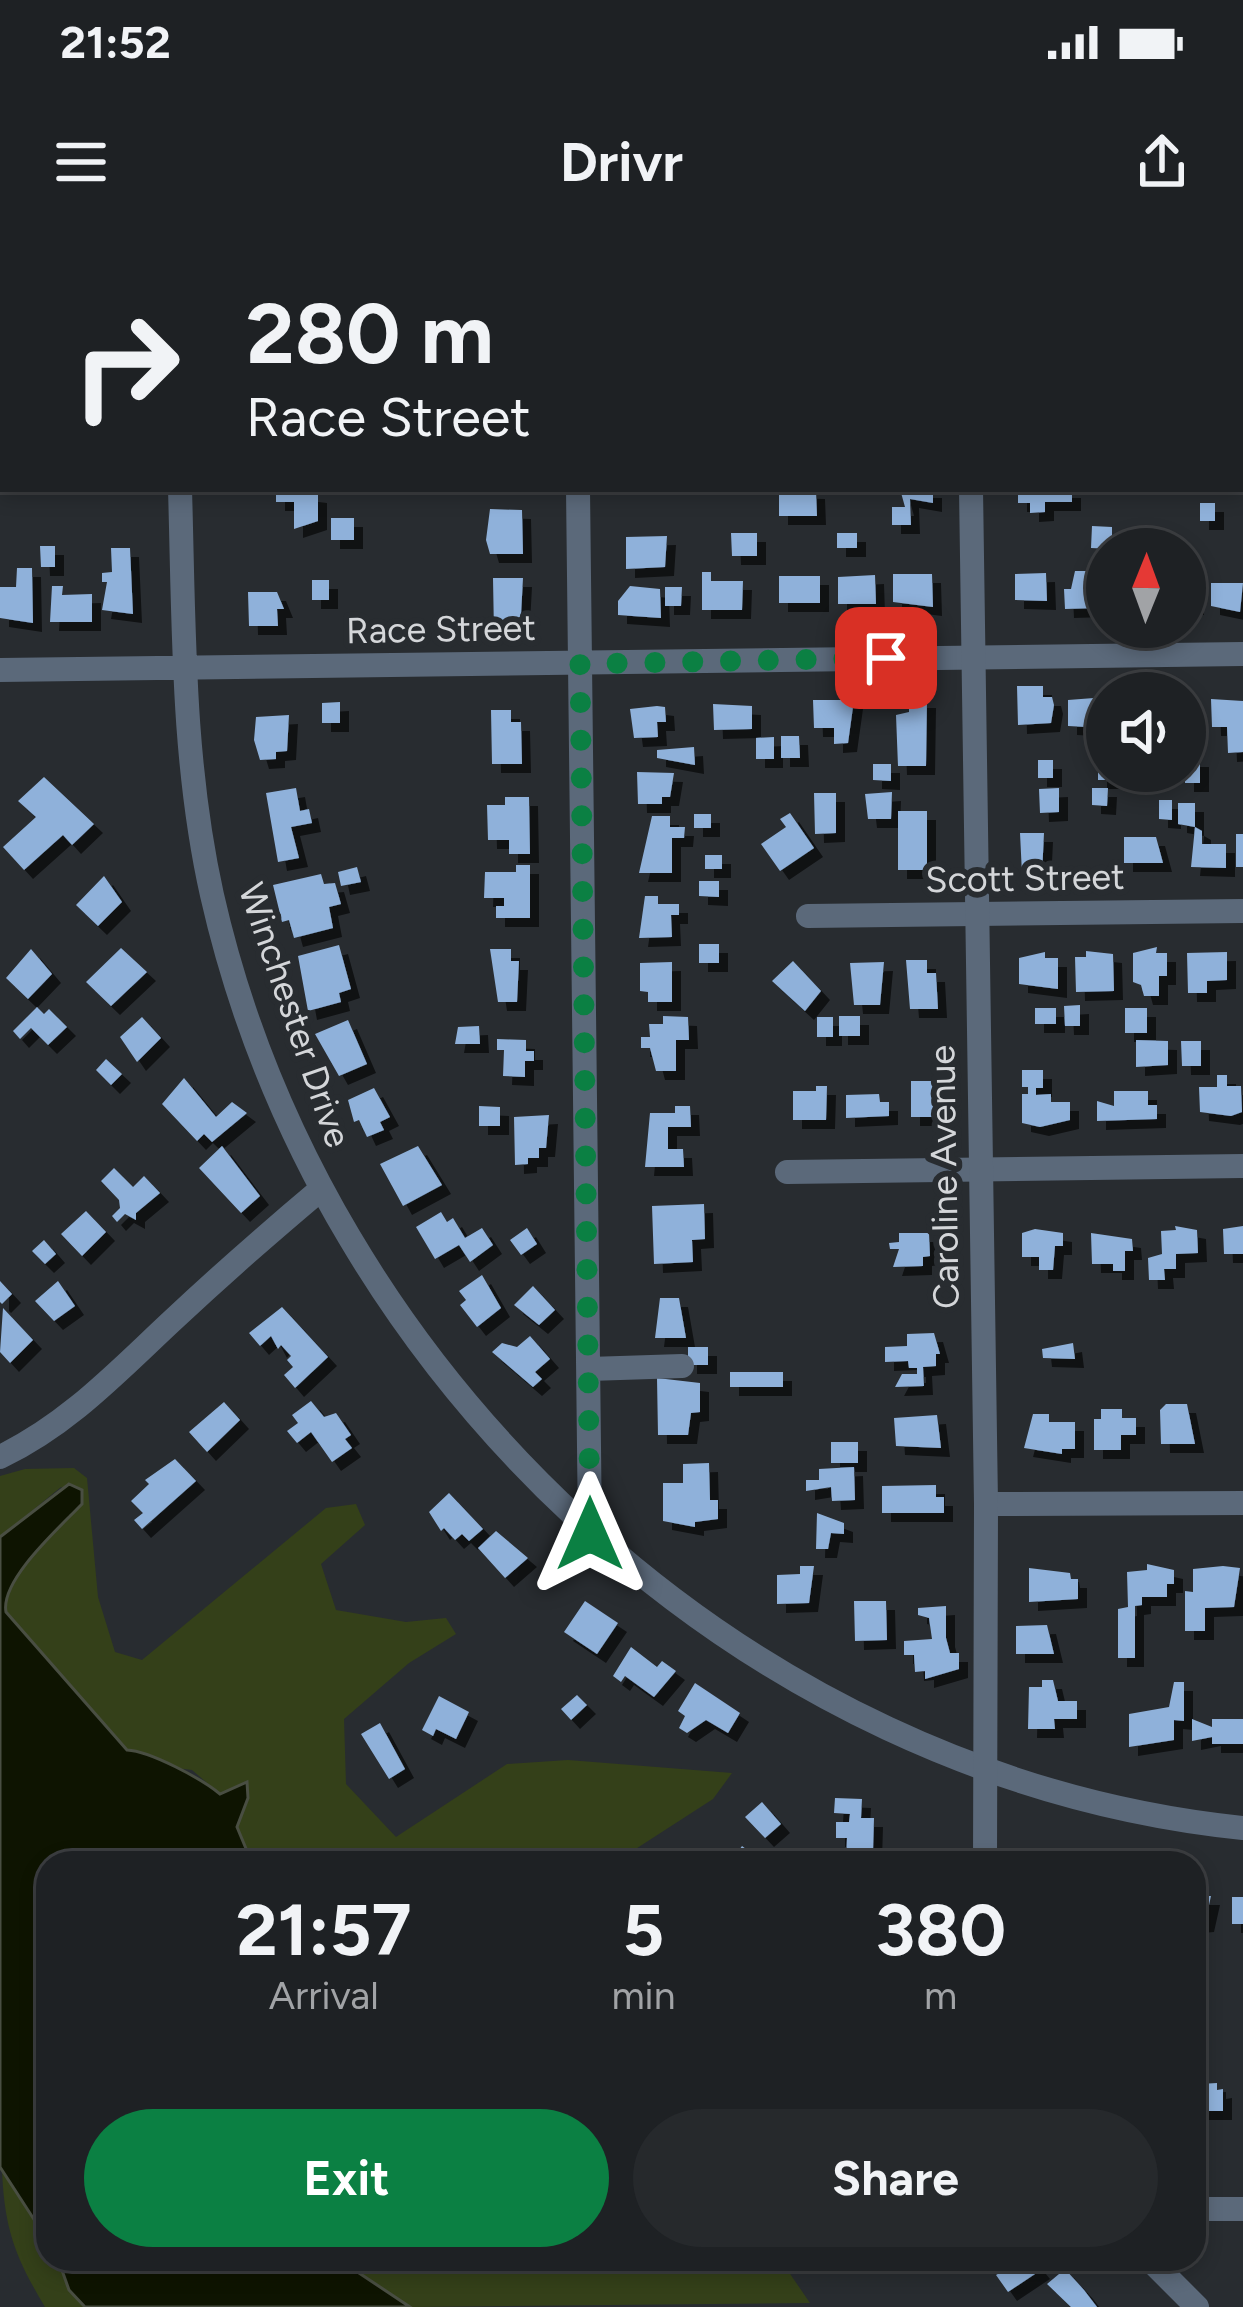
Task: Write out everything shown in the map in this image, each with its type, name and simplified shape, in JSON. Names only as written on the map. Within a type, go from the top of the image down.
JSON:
[{"type":"street","name":"Winchester Drive","points":[[180,492],[187,737],[213,899],[277,1096],[320,1190],[414,1338],[470,1409],[590,1534],[664,1592],[780,1669],[910,1738],[985,1768],[1131,1809],[1243,1828]]},
{"type":"street","points":[[578,492],[590,1534]]},
{"type":"street","name":"Caroline Avenue","points":[[971,492],[986,1504],[985,1851]]},
{"type":"street","name":"Race Street","points":[[0,670],[1243,654]]},
{"type":"street","name":"Scott Street","points":[[808,916],[1243,911]]},
{"type":"street","points":[[787,1172],[1243,1166]]},
{"type":"street","points":[[0,1457],[47,1433],[89,1401],[245,1252],[320,1190]]},
{"type":"street","points":[[589,1369],[682,1366]]},
{"type":"street","points":[[986,1504],[1243,1503]]},
{"type":"street","points":[[1206,2209],[1243,2209]]},
{"type":"street","points":[[1161,2271],[1197,2307]]},
{"type":"green space","points":[[74,1468],[87,1478],[98,1597],[115,1652],[142,1660],[326,1508],[356,1504],[365,1525],[321,1564],[336,1610],[406,1622],[446,1618],[456,1634],[409,1663],[344,1719],[346,1784],[396,1837],[507,1764],[568,1760],[732,1773],[713,1799],[633,1851],[247,1851],[237,1827],[248,1798],[220,1794],[192,1770],[162,1766],[140,1751],[127,1750],[6,1612],[12,1585],[22,1570],[82,1504],[61,1487],[0,1537],[0,1476],[25,1469]]},
{"type":"green space","points":[[2,2168],[36,2222],[36,2271],[63,2271],[70,2290],[85,2307],[45,2307],[13,2241]]},
{"type":"green space","points":[[356,2271],[788,2271],[810,2303],[410,2307]]},
{"type":"shaded area","points":[[69,1484],[82,1490],[82,1504],[12,1585],[6,1612],[127,1750],[175,1767],[220,1794],[247,1782],[248,1798],[237,1827],[247,1851],[36,1851],[36,2222],[0,2167],[0,1537]]},
{"type":"shaded area","points":[[62,2271],[356,2271],[410,2307],[85,2307],[69,2290]]},
{"type":"building","points":[[276,492],[318,494],[318,521],[294,529],[294,502],[276,502]]},
{"type":"building","points":[[779,492],[816,492],[817,516],[779,516]]},
{"type":"building","points":[[901,492],[933,492],[933,503],[910,499],[911,525],[892,525],[892,507],[905,507]]},
{"type":"building","points":[[1018,492],[1072,492],[1072,502],[1045,502],[1045,512],[1030,513],[1030,503],[1018,503]]},
{"type":"building","points":[[1200,503],[1215,503],[1215,521],[1200,521]]},
{"type":"building","points":[[490,509],[522,510],[523,554],[490,554],[486,540]]},
{"type":"building","points":[[331,518],[354,518],[354,540],[331,540]]},
{"type":"building","points":[[731,533],[757,533],[757,556],[732,556]]},
{"type":"building","points":[[837,533],[857,533],[857,548],[837,548]]},
{"type":"building","points":[[667,536],[665,567],[626,569],[626,537]]},
{"type":"building","points":[[40,546],[55,546],[55,567],[41,567]]},
{"type":"building","points":[[111,548],[130,548],[133,614],[102,610],[107,582],[102,582],[102,573],[112,572]]},
{"type":"building","points":[[17,568],[32,568],[33,623],[0,618],[0,587],[16,587]]},
{"type":"building","points":[[1075,571],[1086,571],[1086,608],[1065,609],[1064,589],[1071,589]]},
{"type":"building","points":[[702,572],[711,572],[711,581],[743,581],[742,610],[702,610]]},
{"type":"building","points":[[1046,573],[1047,601],[1015,600],[1015,574]]},
{"type":"building","points":[[893,574],[932,574],[933,607],[893,602]]},
{"type":"building","points":[[875,575],[876,604],[838,604],[838,577]]},
{"type":"building","points":[[779,576],[820,576],[820,603],[779,603]]},
{"type":"building","points":[[493,578],[523,578],[520,633],[494,633]]},
{"type":"building","points":[[312,580],[329,580],[329,600],[312,600]]},
{"type":"building","points":[[1211,583],[1243,583],[1240,612],[1211,606]]},
{"type":"building","points":[[52,586],[63,586],[62,595],[92,594],[92,622],[50,622]]},
{"type":"building","points":[[630,586],[660,589],[661,618],[618,615],[618,601]]},
{"type":"building","points":[[665,587],[682,587],[681,606],[665,606]]},
{"type":"building","points":[[248,592],[277,592],[284,609],[277,609],[278,626],[249,626]]},
{"type":"building","points":[[1017,686],[1043,686],[1043,697],[1052,697],[1054,705],[1051,723],[1018,725]]},
{"type":"building","points":[[909,699],[927,699],[926,766],[898,766],[896,715],[909,712]]},
{"type":"building","points":[[1086,699],[1086,727],[1068,726],[1068,700]]},
{"type":"building","points":[[1211,699],[1243,701],[1243,752],[1228,753],[1227,727],[1212,727]]},
{"type":"building","points":[[813,700],[854,700],[848,743],[834,744],[834,728],[814,728]]},
{"type":"building","points":[[340,702],[340,723],[322,723],[322,703]]},
{"type":"building","points":[[713,704],[752,706],[752,729],[714,730]]},
{"type":"building","points":[[665,707],[666,722],[657,722],[658,737],[634,738],[630,709]]},
{"type":"building","points":[[491,710],[511,710],[511,722],[521,722],[522,764],[492,764]]},
{"type":"building","points":[[289,715],[287,751],[276,752],[276,759],[260,760],[254,740],[256,717]]},
{"type":"building","points":[[781,736],[799,736],[800,758],[781,758]]},
{"type":"building","points":[[774,737],[774,759],[756,759],[756,738]]},
{"type":"building","points":[[694,747],[695,765],[657,758],[657,750]]},
{"type":"building","points":[[1038,760],[1053,760],[1053,778],[1038,778]]},
{"type":"building","points":[[873,764],[891,764],[891,781],[873,780]]},
{"type":"building","points":[[637,772],[674,773],[670,797],[662,797],[662,804],[638,804]]},
{"type":"building","points":[[44,777],[94,824],[72,845],[63,835],[24,870],[3,847],[36,817],[18,801]]},
{"type":"building","points":[[296,788],[300,811],[309,809],[312,823],[291,827],[299,858],[278,862],[266,793]]},
{"type":"building","points":[[1059,788],[1059,812],[1040,813],[1039,789]]},
{"type":"building","points":[[892,792],[891,819],[868,819],[865,794]]},
{"type":"building","points":[[1092,792],[1108,792],[1107,806],[1092,805]]},
{"type":"building","points":[[814,793],[836,793],[836,833],[815,834]]},
{"type":"building","points":[[505,797],[529,797],[530,854],[509,854],[509,840],[488,840],[487,805],[505,805]]},
{"type":"building","points":[[1159,800],[1172,800],[1172,820],[1159,819]]},
{"type":"building","points":[[1178,803],[1195,803],[1195,827],[1178,824]]},
{"type":"building","points":[[898,811],[927,811],[927,870],[898,870]]},
{"type":"building","points":[[790,813],[814,848],[780,871],[761,844],[786,827],[780,819]]},
{"type":"building","points":[[694,814],[711,814],[711,828],[694,828]]},
{"type":"building","points":[[652,816],[670,816],[670,827],[685,827],[684,838],[672,838],[672,873],[639,873]]},
{"type":"building","points":[[1195,827],[1202,831],[1202,844],[1226,844],[1226,868],[1191,867]]},
{"type":"building","points":[[1020,833],[1044,833],[1042,874],[1022,874]]},
{"type":"building","points":[[1236,834],[1243,834],[1243,867],[1236,867]]},
{"type":"building","points":[[1124,837],[1156,837],[1163,863],[1124,863]]},
{"type":"building","points":[[705,855],[722,855],[722,869],[705,869]]},
{"type":"building","points":[[516,865],[530,865],[530,918],[496,918],[496,906],[504,906],[504,898],[484,898],[485,872],[516,872]]},
{"type":"building","points":[[357,867],[361,882],[341,886],[338,872]]},
{"type":"building","points":[[321,874],[324,884],[335,883],[341,904],[329,907],[333,928],[294,938],[289,920],[282,922],[273,885]]},
{"type":"building","points":[[104,876],[122,902],[98,926],[76,905]]},
{"type":"building","points":[[699,881],[719,881],[719,897],[699,896]]},
{"type":"building","points":[[645,896],[658,896],[658,904],[679,904],[679,915],[671,915],[672,937],[639,938]]},
{"type":"building","points":[[699,944],[719,944],[719,963],[699,963]]},
{"type":"building","points":[[339,945],[351,989],[339,993],[341,1002],[308,1011],[298,956]]},
{"type":"building","points":[[1157,947],[1156,953],[1167,953],[1167,976],[1159,976],[1159,996],[1144,996],[1141,985],[1133,982],[1133,953]]},
{"type":"building","points":[[121,948],[147,972],[111,1006],[86,982]]},
{"type":"building","points":[[31,949],[52,974],[28,999],[6,978]]},
{"type":"building","points":[[490,949],[511,949],[511,961],[519,961],[517,1002],[498,1002]]},
{"type":"building","points":[[1086,951],[1113,954],[1114,991],[1076,992],[1075,957],[1086,957]]},
{"type":"building","points":[[1045,952],[1045,958],[1058,958],[1058,989],[1019,984],[1019,958]]},
{"type":"building","points":[[1227,952],[1227,980],[1207,981],[1207,993],[1188,993],[1187,953]]},
{"type":"building","points":[[906,960],[927,960],[927,973],[936,973],[938,1009],[910,1009]]},
{"type":"building","points":[[793,961],[821,991],[805,1011],[772,981]]},
{"type":"building","points":[[672,962],[672,1002],[648,1002],[648,992],[640,991],[640,963]]},
{"type":"building","points":[[884,962],[880,1005],[854,1005],[850,963]]},
{"type":"building","points":[[1080,1005],[1080,1026],[1065,1026],[1064,1006]]},
{"type":"building","points":[[37,1007],[44,1014],[49,1009],[67,1027],[48,1045],[31,1028],[20,1039],[13,1031]]},
{"type":"building","points":[[1035,1008],[1056,1008],[1056,1024],[1035,1024]]},
{"type":"building","points":[[1125,1008],[1147,1008],[1147,1033],[1125,1033]]},
{"type":"building","points":[[663,1016],[688,1017],[689,1040],[676,1040],[676,1071],[656,1071],[650,1048],[641,1048],[641,1037],[650,1037],[649,1024],[663,1024]]},
{"type":"building","points":[[839,1016],[860,1016],[860,1036],[839,1036]]},
{"type":"building","points":[[142,1017],[161,1038],[137,1062],[120,1037]]},
{"type":"building","points":[[817,1017],[833,1017],[833,1037],[817,1037]]},
{"type":"building","points":[[348,1020],[367,1064],[339,1076],[315,1034]]},
{"type":"building","points":[[479,1026],[480,1044],[455,1044],[458,1027]]},
{"type":"building","points":[[497,1039],[526,1040],[526,1051],[534,1051],[534,1061],[525,1061],[525,1077],[503,1076],[504,1050],[497,1050]]},
{"type":"building","points":[[1136,1040],[1168,1041],[1168,1065],[1136,1067]]},
{"type":"building","points":[[1181,1041],[1201,1041],[1201,1066],[1182,1066]]},
{"type":"building","points":[[106,1059],[122,1074],[111,1085],[96,1070]]},
{"type":"building","points":[[1022,1070],[1043,1070],[1043,1088],[1036,1088],[1036,1095],[1051,1094],[1051,1102],[1070,1102],[1070,1120],[1040,1127],[1022,1123],[1022,1094],[1028,1094],[1028,1087],[1022,1087]]},
{"type":"building","points":[[1217,1075],[1227,1075],[1227,1086],[1241,1086],[1242,1112],[1231,1116],[1200,1112],[1199,1087],[1217,1087]]},
{"type":"building","points":[[184,1078],[216,1117],[232,1102],[247,1113],[212,1142],[204,1134],[197,1141],[162,1104]]},
{"type":"building","points":[[911,1081],[933,1081],[932,1095],[940,1095],[934,1117],[911,1117]]},
{"type":"building","points":[[816,1086],[827,1086],[826,1120],[793,1120],[793,1091],[816,1091]]},
{"type":"building","points":[[374,1088],[390,1117],[380,1122],[384,1130],[367,1137],[359,1120],[354,1122],[348,1100]]},
{"type":"building","points":[[1114,1091],[1148,1091],[1148,1105],[1157,1105],[1157,1119],[1097,1121],[1097,1101],[1114,1106]]},
{"type":"building","points":[[879,1094],[880,1102],[889,1102],[889,1116],[846,1118],[846,1095]]},
{"type":"building","points":[[479,1106],[500,1107],[500,1126],[479,1126]]},
{"type":"building","points":[[675,1106],[690,1106],[691,1127],[668,1127],[668,1149],[683,1149],[684,1167],[645,1167],[650,1113],[675,1113]]},
{"type":"building","points":[[549,1115],[546,1148],[539,1148],[539,1158],[515,1165],[514,1117]]},
{"type":"building","points":[[222,1146],[260,1196],[241,1213],[199,1168]]},
{"type":"building","points":[[418,1146],[442,1185],[403,1206],[380,1164]]},
{"type":"building","points":[[114,1168],[133,1187],[144,1176],[160,1193],[136,1213],[136,1220],[125,1214],[117,1222],[112,1216],[120,1208],[119,1200],[101,1181]]},
{"type":"building","points":[[704,1204],[705,1239],[692,1240],[693,1262],[654,1264],[652,1206]]},
{"type":"building","points":[[86,1211],[106,1232],[82,1256],[61,1234]]},
{"type":"building","points":[[441,1212],[447,1222],[453,1218],[465,1238],[482,1228],[493,1245],[470,1262],[459,1245],[435,1259],[416,1227]]},
{"type":"building","points":[[1175,1226],[1197,1230],[1198,1253],[1176,1254],[1176,1269],[1164,1269],[1165,1280],[1149,1280],[1148,1258],[1162,1254],[1161,1231],[1176,1230]]},
{"type":"building","points":[[1243,1226],[1243,1254],[1224,1254],[1223,1229]]},
{"type":"building","points":[[527,1228],[537,1244],[521,1255],[510,1240]]},
{"type":"building","points":[[1035,1229],[1063,1233],[1063,1246],[1055,1246],[1053,1270],[1039,1270],[1039,1257],[1022,1257],[1022,1233]]},
{"type":"building","points":[[899,1233],[929,1233],[930,1256],[923,1257],[923,1266],[893,1267],[899,1249],[890,1249],[889,1243],[899,1242]]},
{"type":"building","points":[[1091,1233],[1132,1239],[1133,1251],[1125,1251],[1125,1271],[1113,1271],[1113,1264],[1092,1264]]},
{"type":"building","points":[[44,1240],[56,1254],[45,1264],[32,1251]]},
{"type":"building","points":[[482,1275],[501,1308],[477,1327],[460,1305],[466,1300],[459,1291]]},
{"type":"building","points":[[0,1281],[12,1294],[2,1304],[0,1302]]},
{"type":"building","points":[[58,1281],[75,1306],[54,1321],[35,1301]]},
{"type":"building","points":[[533,1286],[555,1310],[539,1325],[514,1305]]},
{"type":"building","points":[[660,1298],[679,1298],[686,1338],[655,1338]]},
{"type":"building","points":[[282,1307],[328,1357],[295,1388],[284,1375],[293,1367],[287,1360],[291,1356],[281,1345],[278,1349],[271,1336],[260,1346],[249,1333]]},
{"type":"building","points":[[3,1308],[33,1340],[10,1363],[0,1352]]},
{"type":"building","points":[[934,1333],[940,1354],[936,1354],[936,1366],[923,1367],[924,1386],[895,1387],[902,1374],[917,1374],[917,1368],[909,1368],[908,1361],[885,1362],[885,1347],[907,1346],[907,1334]]},
{"type":"building","points":[[530,1336],[550,1359],[535,1372],[542,1379],[533,1387],[492,1352],[502,1343],[517,1347]]},
{"type":"building","points":[[1073,1343],[1075,1359],[1043,1358],[1042,1349]]},
{"type":"building","points":[[688,1347],[708,1347],[708,1365],[688,1365]]},
{"type":"building","points":[[730,1372],[783,1372],[783,1387],[730,1387]]},
{"type":"building","points":[[657,1378],[700,1383],[700,1412],[691,1413],[688,1435],[658,1435]]},
{"type":"building","points":[[311,1401],[324,1417],[336,1413],[351,1435],[345,1439],[352,1448],[332,1462],[311,1432],[297,1443],[287,1431],[298,1423],[292,1415]]},
{"type":"building","points":[[224,1402],[240,1420],[207,1452],[189,1432]]},
{"type":"building","points":[[1166,1404],[1187,1404],[1195,1444],[1161,1444],[1160,1410]]},
{"type":"building","points":[[1101,1409],[1122,1409],[1122,1418],[1136,1418],[1136,1435],[1121,1435],[1121,1450],[1094,1450],[1094,1419],[1101,1419]]},
{"type":"building","points":[[1033,1414],[1049,1414],[1049,1422],[1075,1422],[1075,1449],[1062,1449],[1062,1454],[1024,1448]]},
{"type":"building","points":[[937,1415],[941,1448],[896,1446],[894,1418]]},
{"type":"building","points":[[831,1442],[858,1442],[858,1463],[831,1463]]},
{"type":"building","points":[[175,1459],[196,1481],[142,1529],[134,1520],[143,1513],[131,1501],[149,1484],[145,1480]]},
{"type":"building","points":[[709,1463],[710,1500],[718,1500],[718,1519],[695,1522],[695,1527],[663,1521],[663,1483],[683,1483],[683,1464]]},
{"type":"building","points":[[854,1467],[855,1500],[832,1501],[831,1487],[806,1491],[806,1480],[819,1480],[819,1469]]},
{"type":"building","points":[[936,1485],[936,1497],[944,1497],[944,1513],[882,1513],[882,1486]]},
{"type":"building","points":[[449,1493],[483,1529],[469,1541],[462,1534],[455,1540],[444,1528],[441,1531],[429,1512]]},
{"type":"building","points":[[817,1513],[844,1523],[844,1534],[831,1533],[828,1549],[816,1549]]},
{"type":"building","points":[[496,1531],[528,1558],[505,1578],[478,1548]]},
{"type":"building","points":[[1147,1564],[1174,1570],[1174,1584],[1167,1584],[1167,1597],[1142,1597],[1142,1605],[1135,1606],[1135,1658],[1118,1658],[1118,1609],[1128,1607],[1127,1572],[1147,1570]]},
{"type":"building","points":[[800,1566],[814,1566],[809,1603],[777,1604],[777,1575],[800,1574]]},
{"type":"building","points":[[1029,1568],[1070,1573],[1071,1579],[1078,1579],[1078,1599],[1029,1602]]},
{"type":"building","points":[[1240,1568],[1234,1607],[1205,1608],[1205,1631],[1185,1631],[1185,1591],[1193,1592],[1193,1569]]},
{"type":"building","points":[[585,1601],[618,1623],[597,1654],[564,1632]]},
{"type":"building","points":[[854,1601],[886,1601],[887,1640],[855,1641]]},
{"type":"building","points":[[946,1606],[946,1638],[950,1653],[959,1653],[959,1669],[925,1679],[925,1671],[915,1672],[914,1655],[904,1655],[904,1641],[932,1639],[929,1618],[918,1615],[918,1608]]},
{"type":"building","points":[[1047,1625],[1054,1654],[1016,1654],[1016,1626]]},
{"type":"building","points":[[631,1647],[657,1667],[662,1661],[676,1671],[654,1697],[625,1676],[621,1682],[613,1676]]},
{"type":"building","points":[[1042,1680],[1053,1680],[1058,1701],[1077,1701],[1077,1719],[1054,1719],[1055,1729],[1028,1729],[1029,1687],[1042,1687]]},
{"type":"building","points":[[1174,1682],[1184,1682],[1184,1721],[1174,1720],[1174,1740],[1129,1747],[1129,1714],[1169,1707]]},
{"type":"building","points":[[695,1683],[740,1713],[728,1733],[706,1720],[687,1733],[679,1728],[685,1716],[678,1711]]},
{"type":"building","points":[[577,1695],[587,1705],[571,1720],[561,1709]]},
{"type":"building","points":[[439,1696],[469,1712],[456,1739],[436,1729],[433,1736],[422,1730]]},
{"type":"building","points":[[1192,1719],[1212,1727],[1212,1719],[1243,1719],[1243,1744],[1212,1744],[1212,1737],[1192,1741]]},
{"type":"building","points":[[380,1723],[405,1769],[389,1779],[361,1734]]},
{"type":"building","points":[[835,1798],[862,1799],[861,1818],[874,1818],[873,1851],[846,1851],[847,1838],[836,1838],[836,1822],[849,1822],[850,1814],[834,1813]]},
{"type":"building","points":[[762,1802],[781,1824],[765,1838],[745,1817]]},
{"type":"building","points":[[1232,1897],[1243,1897],[1243,1924],[1232,1924]]},
{"type":"building","points":[[1217,2083],[1217,2090],[1223,2089],[1223,2111],[1206,2111],[1206,2084]]},
{"type":"building","points":[[1003,2271],[1040,2271],[1008,2292],[996,2275]]},
{"type":"building","points":[[1067,2271],[1097,2307],[1071,2307],[1047,2284]]},
{"type":"route","points":[[590,1534],[580,664],[886,658]]}]
